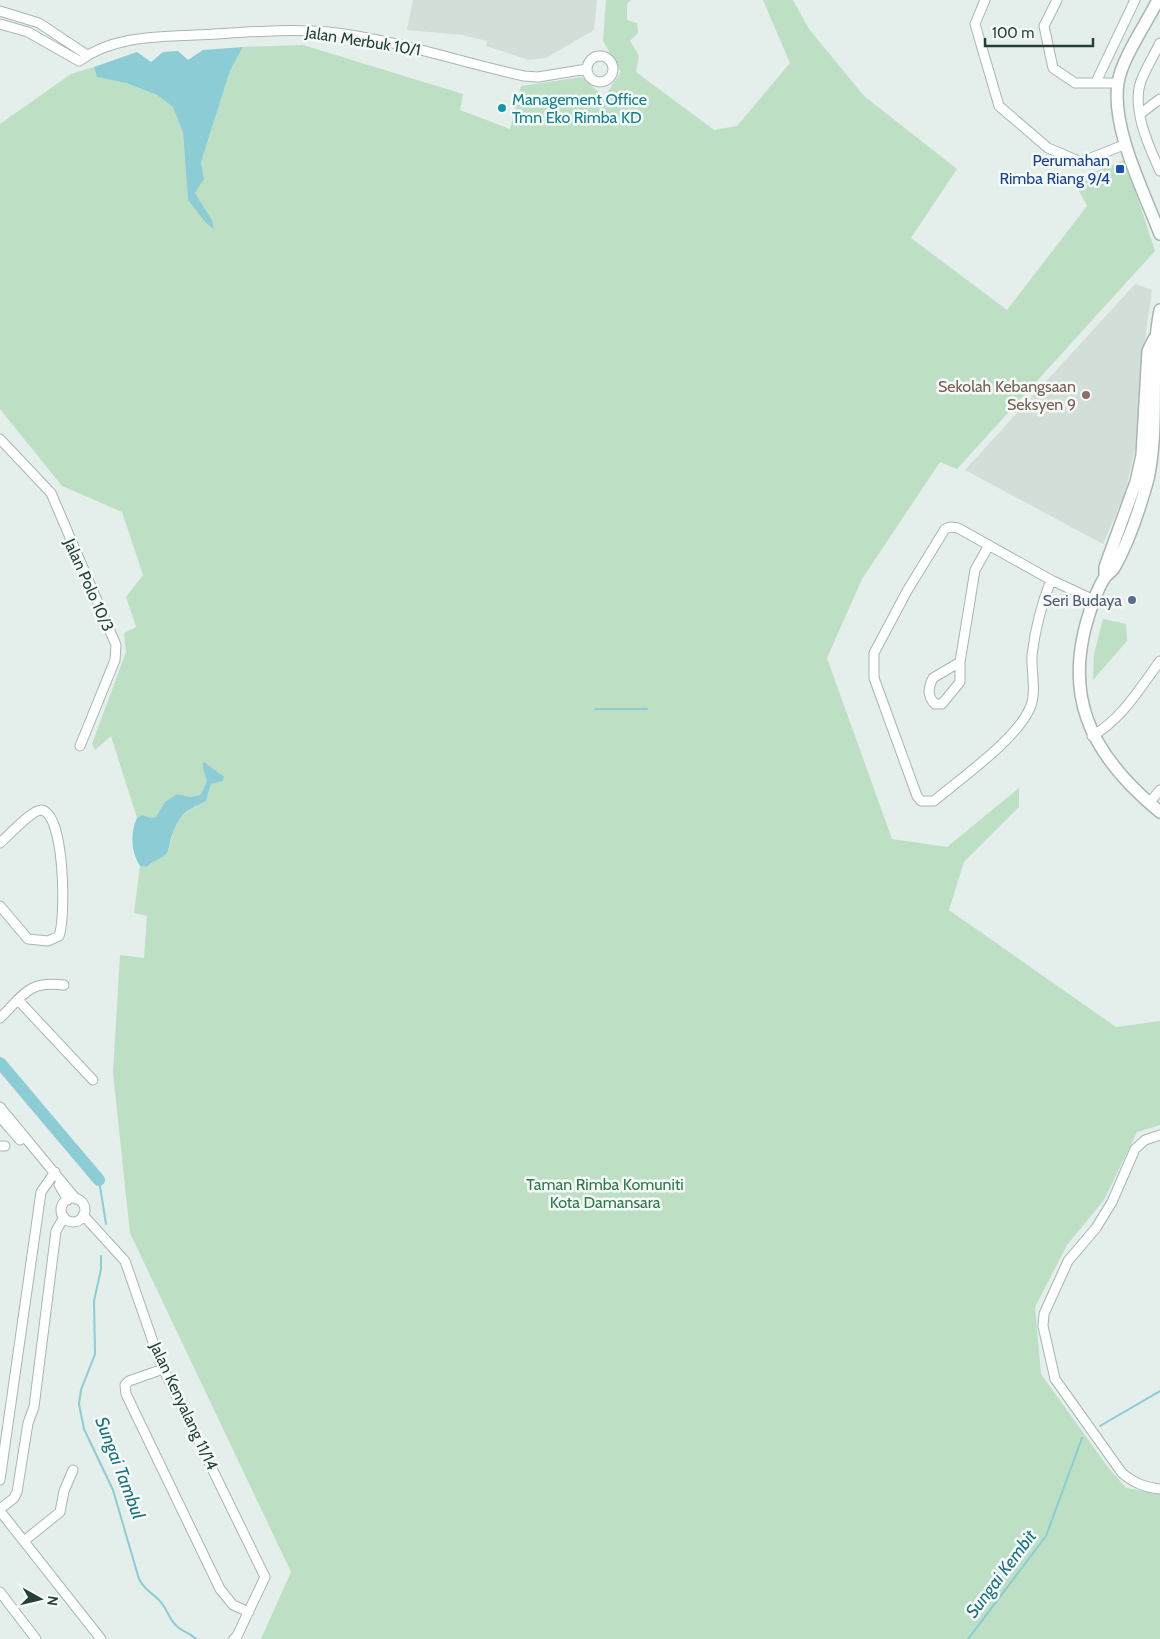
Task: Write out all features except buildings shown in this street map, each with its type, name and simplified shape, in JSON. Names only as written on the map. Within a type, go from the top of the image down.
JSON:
[{"type":"street","points":[[985,0],[975,24],[999,106],[1048,148],[1081,162],[1126,144]]},
{"type":"street","points":[[1057,0],[1044,26],[1053,68],[1062,76],[1076,83],[1118,83]]},
{"type":"street","points":[[1096,82],[1135,0]]},
{"type":"street","points":[[1158,0],[1123,68],[1118,83],[1118,114],[1126,144],[1160,234]]},
{"type":"street","points":[[0,11],[39,23],[87,55]]},
{"type":"street","name":"Jalan Merbuk 10/1","points":[[0,24],[28,32],[79,61],[87,55],[134,38],[302,30],[337,33],[425,51],[538,78],[587,69]]},
{"type":"street","points":[[1160,43],[1140,83],[1140,114],[1146,141],[1160,171]]},
{"type":"street","points":[[1140,114],[1160,99]]},
{"type":"street","points":[[1160,310],[1142,455],[1136,482],[1114,570],[1105,577],[1094,600],[1083,636],[1078,672],[1083,712],[1092,736],[1118,773],[1149,804],[1160,812]]},
{"type":"street","points":[[1124,530],[1147,481],[1153,456],[1158,367],[1155,351]]},
{"type":"street","name":"Jalan Polo 10/3","points":[[0,439],[51,493],[116,645],[115,660],[80,746]]},
{"type":"street","points":[[1051,580],[1044,596],[1032,655],[1033,693],[1030,709],[1015,730],[998,747],[934,801],[922,801],[916,796],[874,678],[874,653],[907,591],[945,530],[950,527],[958,528],[1051,580],[1094,600]]},
{"type":"street","points":[[960,662],[933,678],[929,693],[930,700],[935,704],[942,704],[960,682],[960,662],[975,570],[989,545]]},
{"type":"street","points":[[1092,736],[1108,727],[1118,717],[1160,661]]},
{"type":"street","points":[[1149,804],[1160,790]]},
{"type":"street","points":[[0,843],[33,812],[40,810],[47,812],[55,824],[65,893],[58,936],[48,941],[28,939],[0,906]]},
{"type":"street","points":[[0,1018],[38,984],[64,985]]},
{"type":"street","points":[[18,1000],[93,1080]]},
{"type":"street","points":[[0,1107],[72,1199],[82,1204],[83,1215],[74,1222],[64,1217]]},
{"type":"street","points":[[0,1117],[53,1174]]},
{"type":"street","points":[[1160,1135],[1144,1140],[1135,1149],[1105,1214],[1063,1270],[1046,1306],[1043,1326],[1055,1379],[1122,1473],[1132,1481],[1145,1487],[1160,1490]]},
{"type":"street","points":[[0,1480],[4,1422],[41,1192],[53,1174]]},
{"type":"street","points":[[72,1199],[62,1207],[64,1217],[56,1231],[34,1407],[28,1423],[17,1492],[14,1498],[0,1510],[101,1639]]},
{"type":"street","name":"Jalan Kenyalang 11/14","points":[[83,1215],[125,1261],[163,1369],[265,1577],[249,1612]]},
{"type":"street","points":[[163,1369],[128,1381],[125,1385],[126,1394],[220,1589],[233,1605],[249,1612],[234,1639]]},
{"type":"street","points":[[24,1541],[60,1512],[64,1491],[73,1470]]},
{"type":"street","points":[[0,1592],[36,1639]]},
{"type":"shaded area","points":[[413,0],[597,0],[594,30],[546,58],[529,60],[486,46],[487,41],[463,35],[407,30]]},
{"type":"shaded area","name":"Sekolah Kebangsaan Seksyen 9","points":[[1135,284],[1152,290],[1140,375],[1138,436],[1125,493],[1103,544],[965,470]]},
{"type":"green space","name":"Taman Rimba Komuniti Kota Damansara","points":[[606,0],[631,0],[627,4],[627,20],[637,23],[638,33],[630,41],[639,56],[636,72],[714,130],[737,126],[790,63],[763,0],[793,0],[809,29],[864,96],[957,169],[911,238],[1007,310],[1087,206],[1073,180],[1125,160],[1155,251],[957,469],[940,462],[862,579],[827,658],[892,839],[947,847],[1019,788],[1019,807],[964,862],[949,910],[1116,1027],[1160,1021],[1160,1125],[1137,1132],[1104,1200],[1067,1245],[1035,1307],[1041,1374],[1107,1466],[1126,1488],[1160,1494],[1160,1639],[261,1639],[291,1572],[130,1233],[113,1073],[120,955],[144,958],[147,916],[134,913],[140,866],[147,867],[169,850],[176,825],[190,810],[206,801],[211,784],[222,781],[208,764],[203,767],[206,781],[200,795],[191,797],[177,794],[156,817],[151,818],[142,815],[137,818],[111,736],[95,750],[92,744],[126,652],[124,633],[136,627],[126,597],[143,575],[122,512],[62,486],[0,409],[0,124],[71,74],[94,67],[98,77],[126,83],[157,95],[173,107],[183,133],[188,200],[213,228],[212,220],[195,193],[204,179],[201,162],[230,71],[243,47],[303,45],[463,94],[460,110],[510,129],[521,86],[582,77],[604,97],[621,72],[603,41]]},
{"type":"green space","points":[[1103,619],[1126,624],[1127,641],[1093,680],[1094,654]]},
{"type":"water","points":[[243,47],[230,71],[201,162],[204,179],[195,193],[212,220],[214,229],[206,223],[188,200],[183,133],[173,107],[157,95],[126,83],[97,77],[94,67],[137,52],[151,62],[163,52],[178,51],[188,60],[203,50]]},
{"type":"water","points":[[203,762],[224,776],[223,781],[211,784],[206,801],[181,817],[166,853],[147,867],[140,866],[132,842],[137,818],[142,815],[151,818],[156,817],[165,802],[177,794],[191,797],[200,795],[206,783]]},
{"type":"waterway","points":[[595,709],[647,709]]},
{"type":"waterway","name":"Sungai Tambul","points":[[0,1063],[99,1180]]},
{"type":"waterway","name":"Sungai Tambul","points":[[99,1180],[106,1224]]},
{"type":"waterway","name":"Sungai Tambul","points":[[101,1256],[101,1269],[94,1301],[95,1354],[81,1390],[79,1404],[84,1429],[113,1490],[139,1579],[160,1601],[176,1626],[196,1639]]},
{"type":"waterway","name":"Sungai Kembit","points":[[1100,1426],[1160,1391]]},
{"type":"waterway","name":"Sungai Kembit","points":[[968,1639],[1046,1536],[1082,1438]]},
{"type":"place","name":"Management Office Tmn Eko Rimba KD","points":[[502,108]]},
{"type":"place","name":"Perumahan Rimba Riang 9/4","points":[[1120,169]]},
{"type":"place","name":"Sekolah Kebangsaan Seksyen 9","points":[[1086,395]]},
{"type":"place","name":"Seri Budaya","points":[[1132,600]]}]
